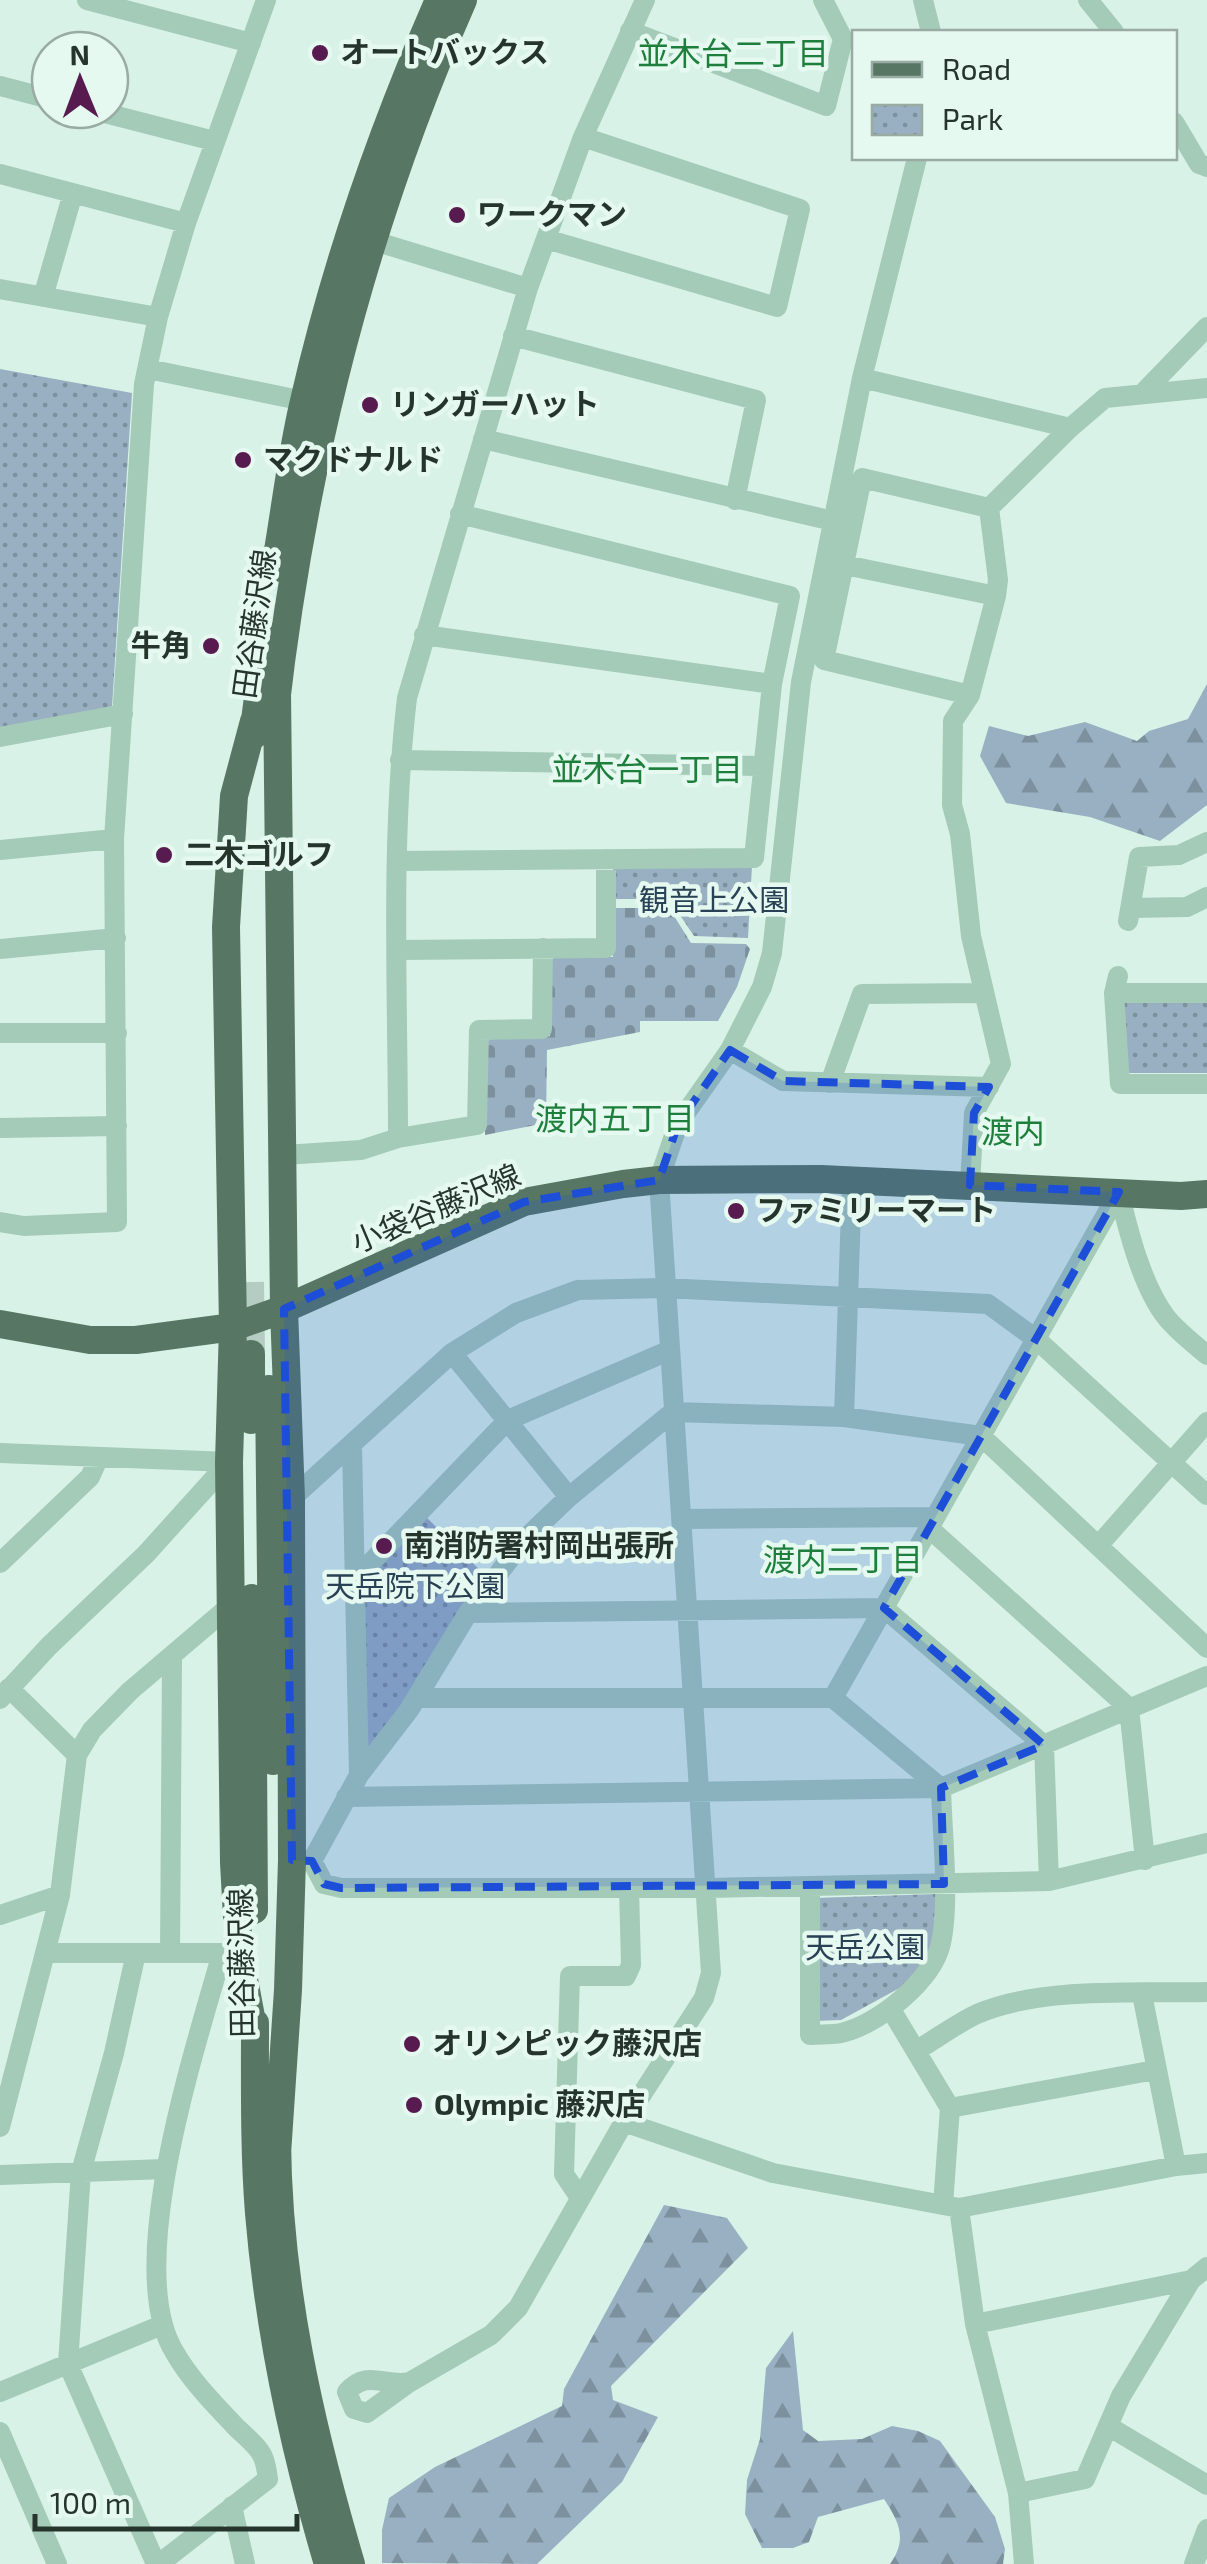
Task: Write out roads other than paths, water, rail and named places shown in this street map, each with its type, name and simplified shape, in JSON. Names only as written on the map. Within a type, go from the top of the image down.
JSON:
[{"type":"main road","name":"田谷藤沢線","points":[[439,0],[372,170],[304,401],[273,582],[254,721],[244,924],[259,1282],[267,782],[290,588],[324,412],[372,240],[392,176],[464,0]]},
{"type":"main road","points":[[277,693],[284,1309],[302,1860],[277,2154]]},
{"type":"main road","points":[[254,721],[234,796],[226,926],[232,1326],[234,1863],[230,1953],[255,2038]]},
{"type":"main road","name":"小袋谷藤沢線","points":[[0,1324],[90,1340],[136,1340],[232,1326],[284,1309],[524,1202],[659,1180],[852,1181],[1207,1194]]},
{"type":"main road","name":"田谷藤沢線","points":[[328,2564],[286,2404],[259,2212],[255,2038],[260,1353],[277,2154],[294,2338],[329,2488],[352,2564]]},
{"type":"street","points":[[87,0],[251,43]]},
{"type":"street","points":[[0,1222],[24,1226],[117,1222],[114,839],[144,384],[158,317],[186,223],[266,0]]},
{"type":"street","points":[[398,1138],[397,861],[400,760],[407,698],[528,288],[583,137],[644,0]]},
{"type":"street","points":[[630,31],[826,106],[842,39],[823,0]]},
{"type":"street","points":[[923,0],[930,30]]},
{"type":"street","points":[[1091,1],[1113,30]]},
{"type":"street","points":[[0,86],[30,94]]},
{"type":"street","points":[[130,119],[214,141]]},
{"type":"street","points":[[1177,127],[1199,164],[1207,167]]},
{"type":"street","points":[[546,240],[778,307],[800,209],[583,137]]},
{"type":"street","points":[[410,2382],[491,2334],[518,2308],[624,2122],[704,1998],[711,1973],[659,1180],[678,1124],[730,1050],[762,987],[772,953],[802,682],[862,378],[916,160]]},
{"type":"street","points":[[0,174],[186,223]]},
{"type":"street","points":[[43,297],[73,194]]},
{"type":"street","points":[[372,240],[528,288]]},
{"type":"street","points":[[0,289],[158,317]]},
{"type":"street","points":[[1144,392],[1207,327]]},
{"type":"street","points":[[514,336],[756,400],[735,500]]},
{"type":"street","points":[[148,369],[304,401]]},
{"type":"street","points":[[862,378],[1070,428]]},
{"type":"street","points":[[989,508],[1105,398],[1207,388]]},
{"type":"street","points":[[483,439],[832,520]]},
{"type":"street","points":[[970,695],[824,660],[862,478],[989,508]]},
{"type":"street","points":[[970,1185],[974,1113],[1001,1064],[971,936],[960,834],[952,805],[953,721],[970,695],[996,596],[998,580],[989,508]]},
{"type":"street","points":[[397,861],[754,858],[772,684],[790,596],[460,514]]},
{"type":"street","points":[[845,565],[996,596]]},
{"type":"street","points":[[424,635],[772,684]]},
{"type":"street","points":[[0,737],[123,714]]},
{"type":"street","points":[[400,760],[761,766]]},
{"type":"street","points":[[0,850],[114,839]]},
{"type":"street","points":[[1207,842],[1179,855],[1139,857],[1130,914],[1187,907],[1207,896]]},
{"type":"street","points":[[398,950],[606,948],[606,859]]},
{"type":"street","points":[[0,948],[116,938]]},
{"type":"street","points":[[284,1155],[361,1150],[398,1138],[476,1125],[479,1030],[542,1029],[543,948]]},
{"type":"street","points":[[1207,993],[1116,984],[1120,1084],[1207,1084]]},
{"type":"street","points":[[830,1083],[862,994],[984,993]]},
{"type":"street","points":[[0,1033],[117,1033]]},
{"type":"street","points":[[730,1050],[783,1081],[989,1087]]},
{"type":"street","points":[[0,1128],[117,1126]]},
{"type":"street","points":[[844,1417],[852,1181]]},
{"type":"street","points":[[833,1698],[1118,1192]]},
{"type":"street","points":[[1118,1192],[1132,1243],[1160,1308],[1207,1355]]},
{"type":"street","points":[[292,1499],[452,1353],[516,1313],[578,1290],[665,1288],[988,1304],[1036,1339],[1207,1495]]},
{"type":"street","points":[[358,1577],[508,1420],[668,1350]]},
{"type":"street","points":[[452,1353],[569,1497]]},
{"type":"street","points":[[1207,1648],[981,1436],[844,1417],[673,1412],[569,1497],[526,1538],[468,1613],[416,1698],[302,1860],[324,1884],[341,1888],[810,1887],[1049,1881],[1207,1843]]},
{"type":"street","points":[[1098,1546],[1207,1422]]},
{"type":"street","points":[[352,1446],[358,1577],[359,1775]]},
{"type":"street","points":[[0,1453],[230,1462]]},
{"type":"street","points":[[0,1563],[90,1477],[98,1458]]},
{"type":"street","points":[[77,1754],[5,1693],[146,1554],[230,1462]]},
{"type":"street","points":[[682,1519],[932,1523],[1130,1708],[1146,1860]]},
{"type":"street","points":[[0,2128],[60,1895],[77,1754],[92,1730],[130,1691],[231,1605]]},
{"type":"street","points":[[468,1613],[884,1608],[1044,1745],[1049,1881]]},
{"type":"street","points":[[170,1953],[172,1658]]},
{"type":"street","points":[[346,1797],[941,1788],[1207,1676]]},
{"type":"street","points":[[416,1698],[833,1698],[941,1788],[941,1942],[929,1972],[890,2008],[844,2032],[810,2034],[810,1887]]},
{"type":"street","points":[[580,2198],[564,2174],[570,1976],[626,1976],[631,1965],[629,1888]]},
{"type":"street","points":[[0,1915],[60,1895]]},
{"type":"street","points":[[46,1953],[136,1953],[170,1953],[230,1953],[165,2169],[157,2270],[162,2324],[174,2352],[202,2390],[262,2454],[268,2480],[158,2564],[68,2364],[80,2172],[114,2053],[136,1953]]},
{"type":"street","points":[[917,2050],[977,2014],[1014,2004],[1053,1997],[1207,1992]]},
{"type":"street","points":[[1142,1994],[1176,2166]]},
{"type":"street","points":[[890,2008],[950,2108],[951,2207],[975,2324],[1018,2492],[1024,2564]]},
{"type":"street","points":[[950,2108],[1155,2070]]},
{"type":"street","points":[[624,2122],[773,2173],[951,2207],[1207,2163]]},
{"type":"street","points":[[0,2174],[165,2169]]},
{"type":"street","points":[[975,2324],[1199,2274]]},
{"type":"street","points":[[1018,2492],[1085,2480],[1121,2396],[1199,2274]]},
{"type":"street","points":[[0,2392],[162,2324]]},
{"type":"street","points":[[1108,2426],[1207,2484]]},
{"type":"street","points":[[0,2432],[57,2564]]},
{"type":"street","points":[[232,2506],[244,2564]]},
{"type":"street","points":[[1194,2564],[1207,2529]]},
{"type":"tunnel","points":[[250,1282],[251,1354]]},
{"type":"place","name":"オートバックス","points":[[320,53]]},
{"type":"place","name":"ワークマン","points":[[457,215]]},
{"type":"place","name":"リンガーハット","points":[[370,405]]},
{"type":"place","name":"マクドナルド","points":[[243,460]]},
{"type":"place","name":"牛角","points":[[211,646]]},
{"type":"place","name":"二木ゴルフ","points":[[164,855]]},
{"type":"place","name":"ファミリーマート","points":[[736,1211]]},
{"type":"place","name":"南消防署村岡出張所","points":[[384,1546]]},
{"type":"place","name":"オリンピック藤沢店","points":[[412,2044]]},
{"type":"place","name":"Olympic 藤沢店","points":[[414,2105]]},
{"type":"district","name":"並木台二丁目","points":[[733,54]]},
{"type":"district","name":"並木台一丁目","points":[[647,770]]},
{"type":"district","name":"渡内五丁目","points":[[615,1119]]},
{"type":"district","name":"渡内","points":[[1013,1132]]},
{"type":"district","name":"渡内二丁目","points":[[843,1560]]},
{"type":"park label","name":"観音上公園","points":[[714,901]]},
{"type":"park label","name":"天岳院下公園","points":[[415,1587]]},
{"type":"park label","name":"天岳公園","points":[[865,1948]]}]
